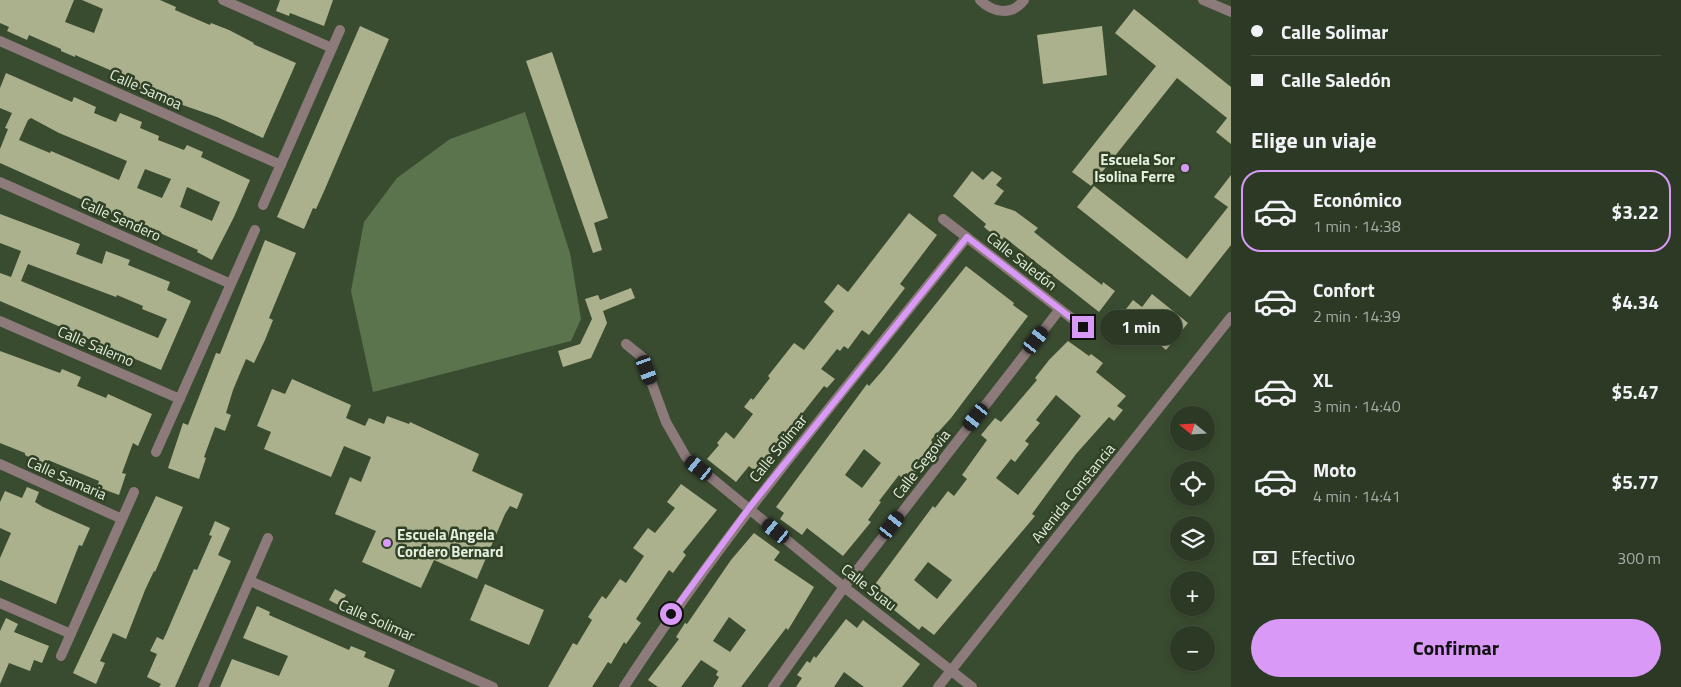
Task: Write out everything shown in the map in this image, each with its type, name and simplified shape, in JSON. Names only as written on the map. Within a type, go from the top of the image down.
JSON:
[{"type":"street","points":[[223,0],[332,48]]},
{"type":"street","points":[[980,0],[991,10],[1006,12],[1022,3],[1033,0]]},
{"type":"street","points":[[1203,0],[1231,12]]},
{"type":"street","points":[[263,205],[340,30]]},
{"type":"street","name":"Calle Samoa","points":[[0,41],[281,165]]},
{"type":"street","name":"Calle Sendero","points":[[0,182],[231,284]]},
{"type":"street","name":"Calle Saledón","points":[[943,219],[1083,327]]},
{"type":"street","points":[[156,452],[254,230]]},
{"type":"street","name":"Calle Solimar","points":[[624,687],[671,614],[749,508],[967,237]]},
{"type":"street","name":"Calle Segovia","points":[[773,687],[844,587],[1060,309]]},
{"type":"street","name":"Avenida Constancia","points":[[938,687],[1231,317]]},
{"type":"street","name":"Calle Salerno","points":[[0,321],[180,399]]},
{"type":"street","name":"Calle Suau","points":[[626,344],[642,357],[666,422],[686,457],[844,587],[972,687]]},
{"type":"street","name":"Calle Samaria","points":[[0,464],[122,519]]},
{"type":"street","points":[[61,656],[134,492]]},
{"type":"street","points":[[203,687],[268,538]]},
{"type":"street","name":"Calle Solimar","points":[[250,581],[493,687]]},
{"type":"street","points":[[0,604],[70,634]]},
{"type":"green space","points":[[525,112],[570,253],[581,319],[571,341],[373,392],[351,291],[364,222],[397,178],[450,139]]},
{"type":"building","points":[[0,0],[74,0],[65,22],[94,33],[103,9],[82,0],[160,0],[176,7],[175,10],[210,25],[211,23],[229,30],[253,44],[296,63],[263,138],[217,117],[174,102],[175,100],[144,88],[143,91],[124,82],[126,78],[110,70],[61,51],[61,49],[29,35],[27,40],[7,31],[9,27],[0,23]]},
{"type":"building","points":[[280,0],[333,0],[324,26],[290,13],[289,16],[276,11]]},
{"type":"building","points":[[1134,9],[1231,87],[1231,144],[1216,132],[1227,118],[1177,78],[1091,186],[1072,172],[1156,66],[1115,33]]},
{"type":"building","points":[[360,26],[389,39],[325,189],[316,209],[313,208],[304,229],[277,217]]},
{"type":"building","points":[[1102,26],[1107,75],[1043,84],[1037,35]]},
{"type":"building","points":[[552,52],[608,218],[594,223],[602,250],[593,253],[526,61]]},
{"type":"building","points":[[6,73],[72,102],[74,97],[96,107],[94,113],[116,122],[120,113],[142,122],[140,128],[159,136],[158,140],[184,150],[187,145],[203,152],[201,157],[250,180],[212,260],[197,252],[198,250],[151,229],[84,203],[85,201],[0,163],[0,149],[8,129],[5,128],[12,113],[0,108],[0,88]],"holes":[[[31,118],[59,133],[127,161],[119,180],[51,151],[50,153],[19,140],[28,120]],[[145,169],[171,179],[162,198],[137,188]],[[187,187],[220,202],[212,221],[180,207]]]},
{"type":"building","points":[[972,171],[983,180],[992,171],[1002,178],[996,185],[1004,191],[994,204],[1015,211],[1038,228],[1034,232],[1102,285],[1103,282],[1115,291],[1099,312],[1004,237],[1001,241],[984,227],[986,224],[953,196]]},
{"type":"building","points":[[1231,175],[1231,245],[1190,297],[1077,207],[1094,186],[1187,259],[1228,207],[1214,197]]},
{"type":"building","points":[[909,213],[937,235],[900,284],[905,288],[869,335],[862,330],[848,349],[844,346],[840,351],[837,349],[821,369],[835,379],[827,388],[824,386],[756,472],[749,466],[736,482],[707,459],[719,445],[717,443],[726,432],[734,439],[753,414],[744,407],[751,398],[753,400],[770,378],[768,376],[794,343],[804,350],[834,311],[824,302],[838,284],[848,292]]},
{"type":"building","points":[[0,214],[80,244],[76,254],[102,264],[106,251],[130,260],[128,265],[170,282],[167,290],[191,301],[161,370],[0,301],[0,273],[11,277],[21,251],[0,243]],"holes":[[[28,264],[116,297],[117,295],[143,306],[142,309],[167,319],[158,338],[21,281]]]},
{"type":"building","points":[[265,240],[296,253],[269,318],[273,320],[265,340],[254,363],[246,359],[226,413],[231,415],[225,431],[215,427],[204,457],[206,458],[199,479],[168,468],[183,423],[188,425],[216,353],[220,354]]},
{"type":"building","points":[[966,266],[1028,316],[951,418],[931,440],[933,443],[920,459],[923,462],[911,477],[906,473],[902,478],[899,475],[879,501],[881,502],[868,520],[871,522],[843,556],[807,528],[802,535],[780,519],[784,513],[776,507],[867,384],[869,386]],"holes":[[[864,449],[881,463],[862,488],[845,475]]]},
{"type":"building","points":[[631,288],[635,298],[603,311],[607,323],[591,358],[563,367],[558,351],[580,344],[592,319],[585,299],[598,295],[600,300]]},
{"type":"building","points":[[1152,294],[1188,323],[1166,350],[1123,313],[1133,300],[1142,307]]},
{"type":"building","points":[[1068,341],[1089,356],[1091,354],[1103,363],[1096,372],[1126,396],[1117,406],[1123,410],[1114,421],[1109,417],[1076,454],[1032,514],[1035,516],[934,635],[922,626],[919,630],[870,591],[933,506],[935,508],[948,491],[954,496],[967,479],[962,475],[987,440],[981,435],[995,418],[1001,422],[1037,380],[1035,378],[1049,360]],"holes":[[[1056,395],[1081,416],[1018,495],[996,478],[1011,459],[1015,462],[1029,444],[1025,441],[1040,423],[1036,420]],[[928,562],[952,580],[937,599],[914,580]]]},
{"type":"building","points":[[0,351],[60,373],[62,369],[81,377],[77,386],[106,398],[108,394],[152,414],[138,446],[133,443],[122,473],[126,474],[119,495],[97,487],[99,481],[48,460],[46,466],[25,455],[25,453],[0,443]]},
{"type":"building","points":[[292,379],[351,405],[346,418],[365,426],[369,418],[384,424],[387,416],[409,424],[410,422],[479,454],[472,471],[523,494],[517,509],[510,506],[505,514],[477,579],[434,560],[421,588],[362,562],[376,531],[335,514],[350,477],[361,482],[371,457],[344,446],[331,477],[264,449],[271,432],[257,426],[272,389],[285,394]]},
{"type":"building","points":[[681,484],[717,510],[683,552],[686,555],[673,573],[669,570],[636,619],[641,623],[626,644],[624,642],[611,664],[608,662],[592,687],[548,687],[573,643],[577,645],[592,620],[588,617],[602,596],[606,599],[620,579],[626,583],[644,556],[633,548],[648,528],[655,533],[675,508],[667,502]]},
{"type":"building","points":[[27,487],[39,492],[35,502],[90,528],[82,546],[79,545],[56,604],[0,580],[0,558],[11,533],[0,528],[0,502],[5,491],[22,498]]},
{"type":"building","points":[[156,496],[183,507],[155,572],[145,590],[126,639],[113,633],[100,661],[105,663],[96,684],[73,673]]},
{"type":"building","points":[[215,521],[230,528],[218,555],[231,561],[175,687],[159,687],[161,684],[147,677],[157,654],[150,651],[157,637],[163,640],[166,634],[194,569],[197,570],[212,536],[209,535]]},
{"type":"building","points":[[754,533],[780,552],[774,560],[814,587],[788,630],[786,628],[741,687],[713,687],[719,677],[716,675],[718,671],[701,660],[681,687],[658,687],[648,680],[679,639],[676,637],[685,623],[687,624],[731,560]],"holes":[[[729,617],[746,630],[730,652],[713,641]]]},
{"type":"building","points":[[485,584],[544,610],[529,645],[470,620]]},
{"type":"building","points":[[335,589],[346,595],[340,606],[329,600]]},
{"type":"building","points":[[257,606],[270,612],[269,615],[349,650],[351,646],[366,652],[364,657],[395,670],[388,687],[220,687],[232,659],[279,676],[288,656],[243,638]]},
{"type":"building","points":[[6,618],[18,624],[14,632],[49,646],[42,663],[34,660],[30,671],[9,663],[0,684],[0,631]]},
{"type":"building","points":[[846,619],[857,628],[863,620],[920,664],[902,687],[864,687],[844,672],[834,687],[796,687],[802,678],[797,675],[807,661],[810,663],[814,656],[816,658]]},
{"type":"place","name":"Escuela Sor Isolina Ferre","points":[[1185,168]]},
{"type":"place","name":"Escuela Angela Cordero Bernard","points":[[387,543]]},
{"type":"route","points":[[671,614],[749,508],[967,237],[1083,327]]}]
